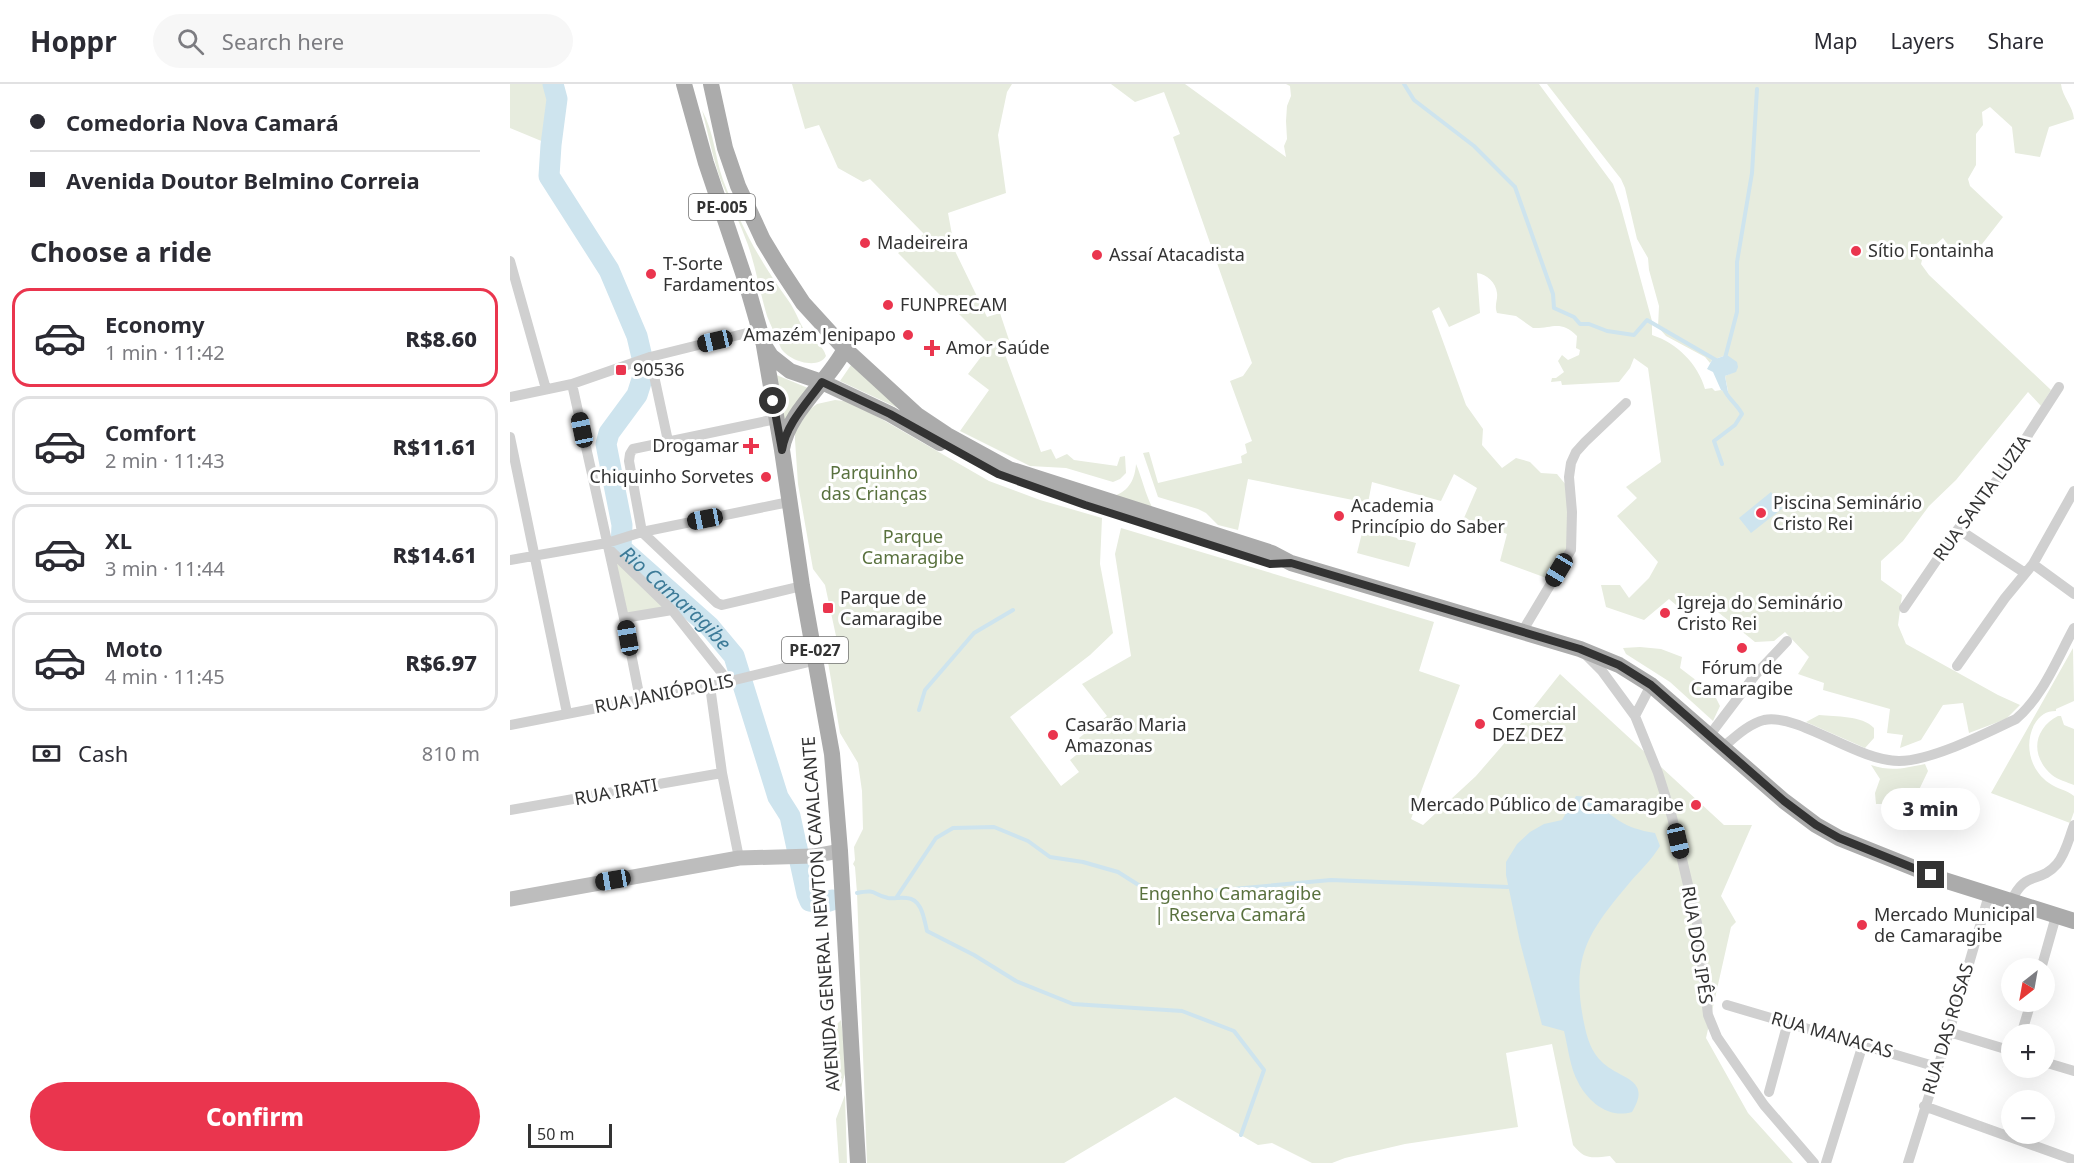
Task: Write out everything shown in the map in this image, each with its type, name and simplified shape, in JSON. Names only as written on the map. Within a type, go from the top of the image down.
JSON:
[{"type":"main road","name":"PE-005","points":[[684,84],[706,163],[746,279],[761,338],[771,356],[790,370],[822,382],[890,414],[998,474],[1096,509],[1270,564],[1291,563]]},
{"type":"main road","name":"PE-005","points":[[711,84],[725,148],[738,186],[763,240],[803,303],[844,349],[917,416],[947,435],[1009,469],[1272,553],[1291,563],[1580,649],[1619,665],[1651,685],[1784,801],[1816,825],[1839,838],[1989,895],[2074,921]]},
{"type":"main road","name":"PE-027","points":[[761,338],[782,450]]},
{"type":"main road","name":"PE-027","points":[[782,450],[784,439],[792,424],[836,364],[844,349]]},
{"type":"main road","name":"AVENIDA GENERAL NEWTON CAVALCANTE","points":[[782,450],[802,586],[832,754],[858,1163]]},
{"type":"street","points":[[510,261],[546,389]]},
{"type":"street","points":[[510,397],[572,384],[643,359],[761,338]]},
{"type":"street","points":[[643,359],[668,441]]},
{"type":"street","points":[[572,384],[614,542],[624,618],[640,699]]},
{"type":"street","name":"RUA SANTA LUZIA","points":[[1904,608],[1958,529],[2008,466],[2059,387]]},
{"type":"street","points":[[1522,632],[1571,550],[1572,512],[1569,477],[1571,463],[1576,452],[1585,442],[1626,403]]},
{"type":"street","points":[[776,419],[633,449],[629,461],[642,532],[717,603],[722,605],[802,586]]},
{"type":"street","points":[[510,437],[567,713]]},
{"type":"street","points":[[1957,666],[2033,564],[2074,491]]},
{"type":"street","points":[[510,561],[614,542],[642,532],[789,502]]},
{"type":"street","points":[[1958,529],[2025,573]]},
{"type":"street","points":[[614,542],[731,681]]},
{"type":"street","points":[[2033,564],[2074,594]]},
{"type":"street","points":[[624,618],[672,610]]},
{"type":"street","points":[[1722,748],[1746,728],[1764,720],[1778,720],[1794,724],[1861,753],[1881,759],[1899,761],[1919,758],[2016,719],[2035,698],[2074,628]]},
{"type":"street","points":[[1709,736],[1749,683],[1787,641]]},
{"type":"street","name":"RUA DOS IPÊS","points":[[1580,649],[1602,671],[1635,716],[1658,773],[1672,817],[1697,923],[1708,1016],[1717,1037],[1772,1116],[1814,1163]]},
{"type":"street","name":"RUA JANIÓPOLIS","points":[[510,724],[710,686],[817,660]]},
{"type":"street","points":[[1635,716],[1651,685]]},
{"type":"street","points":[[710,686],[722,773],[739,858]]},
{"type":"street","name":"RUA IRATI","points":[[510,810],[722,773]]},
{"type":"street","points":[[2011,902],[2022,883],[2045,873],[2057,863],[2064,854],[2074,825]]},
{"type":"street","points":[[510,899],[739,858],[840,856]]},
{"type":"street","name":"RUA DAS ROSAS","points":[[1908,1163],[1989,895]]},
{"type":"street","points":[[2044,958],[2056,916]]},
{"type":"street","name":"RUA MANACAS","points":[[1727,1005],[1937,1067]]},
{"type":"street","points":[[1769,1092],[1788,1022]]},
{"type":"street","points":[[1949,1032],[2001,1048]]},
{"type":"street","points":[[1826,1163],[1863,1044]]},
{"type":"street","points":[[2055,1064],[2073,1068]]},
{"type":"street","points":[[1924,1106],[2073,1160]]},
{"type":"green space","points":[[510,84],[553,84],[557,99],[551,145],[510,128]]},
{"type":"green space","points":[[792,84],[1012,84],[1007,92],[998,135],[1006,193],[948,213],[955,251],[987,317],[1000,313],[1011,346],[1003,349],[1041,452],[1051,449],[1056,459],[1067,454],[1074,460],[1117,466],[1120,457],[1125,456],[1126,473],[1120,479],[1113,482],[1066,468],[1030,466],[960,431],[989,390],[968,374],[990,345],[898,253],[924,234],[870,179],[863,182],[838,168],[819,125],[805,129]]},
{"type":"green space","points":[[1111,84],[1185,84],[1286,157],[1284,146],[1287,139],[1287,106],[1291,96],[1290,86],[1286,84],[1539,84],[1613,184],[1652,321],[1652,335],[1670,343],[1692,363],[1705,389],[1712,388],[1715,391],[1725,392],[1728,391],[1725,376],[1736,371],[1727,355],[1712,360],[1710,363],[1705,357],[1666,336],[1658,327],[1659,306],[1648,258],[1637,239],[1621,179],[1547,84],[2061,84],[2074,119],[2049,127],[2040,157],[2015,153],[2012,127],[1990,107],[1982,112],[1983,125],[1976,134],[1976,165],[1968,179],[1970,186],[2003,217],[1972,257],[1956,251],[1943,238],[1923,256],[1921,264],[1929,275],[2051,390],[2041,406],[2028,392],[1956,480],[1929,506],[1903,541],[1881,561],[1881,580],[1902,595],[1898,625],[1906,644],[2020,705],[2006,719],[1969,733],[1963,703],[1943,705],[1921,740],[1900,748],[1903,735],[1887,733],[1890,709],[1823,690],[1824,683],[1798,674],[1809,657],[1785,632],[1774,641],[1755,642],[1703,600],[1689,616],[1669,599],[1644,620],[1606,607],[1601,585],[1620,585],[1629,598],[1649,578],[1658,562],[1617,516],[1637,498],[1626,487],[1661,462],[1648,368],[1634,358],[1630,368],[1619,382],[1562,385],[1561,381],[1551,382],[1552,378],[1564,372],[1558,361],[1562,355],[1568,360],[1579,355],[1580,350],[1576,348],[1577,336],[1561,326],[1533,328],[1516,316],[1497,313],[1495,286],[1487,277],[1477,273],[1480,313],[1449,327],[1439,307],[1432,311],[1466,405],[1483,429],[1482,445],[1502,468],[1516,458],[1530,462],[1541,473],[1557,474],[1566,485],[1571,550],[1549,579],[1500,561],[1507,534],[1464,518],[1477,488],[1454,474],[1441,501],[1372,482],[1368,503],[1248,479],[1238,530],[1218,525],[1206,513],[1198,509],[1158,497],[1143,453],[1149,452],[1158,483],[1242,463],[1241,456],[1247,453],[1245,444],[1252,441],[1230,381],[1243,376],[1252,363],[1173,137],[1180,134],[1164,92],[1135,102]]},
{"type":"green space","points":[[702,110],[709,127],[723,180],[744,228],[759,257],[791,304],[805,332],[823,349],[826,356],[816,363],[802,362],[788,356],[780,346],[767,316],[748,245],[718,173]]},
{"type":"green space","points":[[851,365],[900,409],[840,381]]},
{"type":"green space","points":[[774,374],[808,388],[781,426]]},
{"type":"green space","name":"Engenho Camaragibe | Reserva Camará","points":[[835,400],[852,402],[989,481],[1040,500],[1102,518],[1100,564],[1113,633],[1090,655],[1010,717],[1061,786],[1079,772],[1070,760],[1086,747],[1079,738],[1107,716],[1082,684],[1131,656],[1115,554],[1121,528],[1434,622],[1419,671],[1460,685],[1411,819],[1423,825],[1476,776],[1560,674],[1724,825],[1752,825],[1721,896],[1736,922],[1731,927],[1706,1038],[1748,1113],[1793,1163],[1616,1163],[1610,1156],[1585,1156],[1573,1145],[1552,1044],[1506,1053],[1518,1127],[1405,1144],[1332,1163],[1312,1163],[1272,1143],[1258,1145],[1175,1097],[1064,1163],[867,1163],[857,893],[853,864],[854,847],[863,829],[862,791],[858,763],[840,733],[827,656],[831,637],[836,636],[825,585],[813,569],[798,484],[795,440],[795,432],[809,410],[817,404]]},
{"type":"green space","points":[[1136,464],[1152,507],[1114,496],[1124,491],[1130,484]]},
{"type":"green space","points":[[1363,529],[1416,543],[1409,567],[1357,553]]},
{"type":"green space","points":[[609,549],[672,610],[624,618]]},
{"type":"green space","points":[[1623,648],[1661,649],[1682,657],[1680,668],[1714,694],[1720,706],[1713,721],[1670,682],[1626,654]]},
{"type":"green space","points":[[2073,648],[2074,701],[2041,716],[2034,725],[2029,741],[2033,764],[2042,778],[2074,796],[2074,812],[2070,823],[1991,793]]},
{"type":"green space","points":[[1819,715],[1848,717],[1863,721],[1874,728],[1874,738],[1865,748],[1806,722]]},
{"type":"green space","points":[[2061,716],[2064,725],[2074,729],[2074,785],[2052,775],[2040,760],[2037,743],[2039,735],[2050,721]]},
{"type":"green space","points":[[1925,764],[1928,771],[1908,813],[1886,804],[1876,804],[1875,793],[1880,779],[1871,765],[1892,769]]},
{"type":"green space","points":[[841,1020],[847,1067],[840,1091],[832,1029]]},
{"type":"green space","points":[[845,1095],[847,1163],[839,1163],[836,1119]]},
{"type":"water","points":[[1727,355],[1737,362],[1738,367],[1736,372],[1725,376],[1728,392],[1725,392],[1721,390],[1713,372],[1707,369],[1712,360]]},
{"type":"water","name":"Piscina Seminário Cristo Rei","points":[[1771,492],[1783,508],[1751,533],[1739,518]]},
{"type":"water","points":[[1576,796],[1590,797],[1627,825],[1655,833],[1660,846],[1604,915],[1586,946],[1582,962],[1580,1000],[1590,1044],[1603,1063],[1632,1081],[1639,1093],[1632,1112],[1623,1114],[1607,1111],[1587,1096],[1573,1070],[1564,1031],[1542,1025],[1520,942],[1506,875],[1506,862],[1517,844],[1530,832],[1544,824],[1562,820]]},
{"type":"waterway","name":"Rio Camaragibe","points":[[553,84],[557,99],[549,176],[609,270],[637,336],[645,370],[637,395],[609,433],[606,444],[622,525],[621,548],[709,626],[734,656],[778,797],[790,816],[807,894],[810,901],[823,903],[832,900]]},
{"type":"waterway","points":[[1404,84],[1414,100],[1474,146],[1515,187],[1553,294],[1554,308],[1574,317],[1580,324],[1634,335],[1647,320],[1716,360]]},
{"type":"waterway","points":[[1725,358],[1737,312],[1737,262],[1752,173],[1757,89]]},
{"type":"waterway","points":[[1722,464],[1714,441],[1735,425],[1742,414],[1724,389]]},
{"type":"waterway","points":[[919,710],[925,690],[974,633],[1013,610]]},
{"type":"waterway","points":[[896,898],[936,838],[953,828],[994,827],[1028,841],[1050,857],[1083,862],[1118,872],[1156,896],[1331,880],[1508,887]]},
{"type":"waterway","points":[[857,893],[872,892],[888,898],[912,899],[922,910],[927,931],[974,955],[1016,981],[1073,1004],[1182,1011],[1234,1031],[1264,1070],[1241,1135]]},
{"type":"place","name":"Madeireira","points":[[865,243]]},
{"type":"place","name":"Sítio Fontainha","points":[[1856,251]]},
{"type":"place","name":"Assaí Atacadista","points":[[1097,255]]},
{"type":"place","name":"T-Sorte Fardamentos","points":[[651,274]]},
{"type":"place","name":"FUNPRECAM","points":[[888,305]]},
{"type":"place","name":"Amazém Jenipapo","points":[[908,335]]},
{"type":"place","name":"Amor Saúde","points":[[932,348]]},
{"type":"place","name":"90536","points":[[621,370]]},
{"type":"place","name":"Drogamar","points":[[751,446]]},
{"type":"place","name":"Chiquinho Sorvetes","points":[[766,477]]},
{"type":"place","name":"Piscina Seminário Cristo Rei","points":[[1761,513]]},
{"type":"place","name":"Academia Princípio do Saber","points":[[1339,516]]},
{"type":"place","name":"Parque de Camaragibe","points":[[828,608]]},
{"type":"place","name":"Igreja do Seminário Cristo Rei","points":[[1665,613]]},
{"type":"place","name":"Fórum de Camaragibe","points":[[1742,648]]},
{"type":"place","name":"Comercial DEZ DEZ","points":[[1480,724]]},
{"type":"place","name":"Casarão Maria Amazonas","points":[[1053,735]]},
{"type":"place","name":"Mercado Público de Camaragibe","points":[[1696,805]]},
{"type":"place","name":"Mercado Municipal de Camaragibe","points":[[1862,925]]},
{"type":"route","points":[[773,401],[782,450],[784,439],[792,424],[822,382],[890,414],[960,455],[998,474],[1050,494],[1270,564],[1291,563],[1580,649],[1619,665],[1651,685],[1784,801],[1816,825],[1839,838],[1931,875]]},
{"type":"park label","name":"Parquinho das Crianças","points":[[874,483]]},
{"type":"park label","name":"Parque Camaragibe","points":[[913,547]]}]
